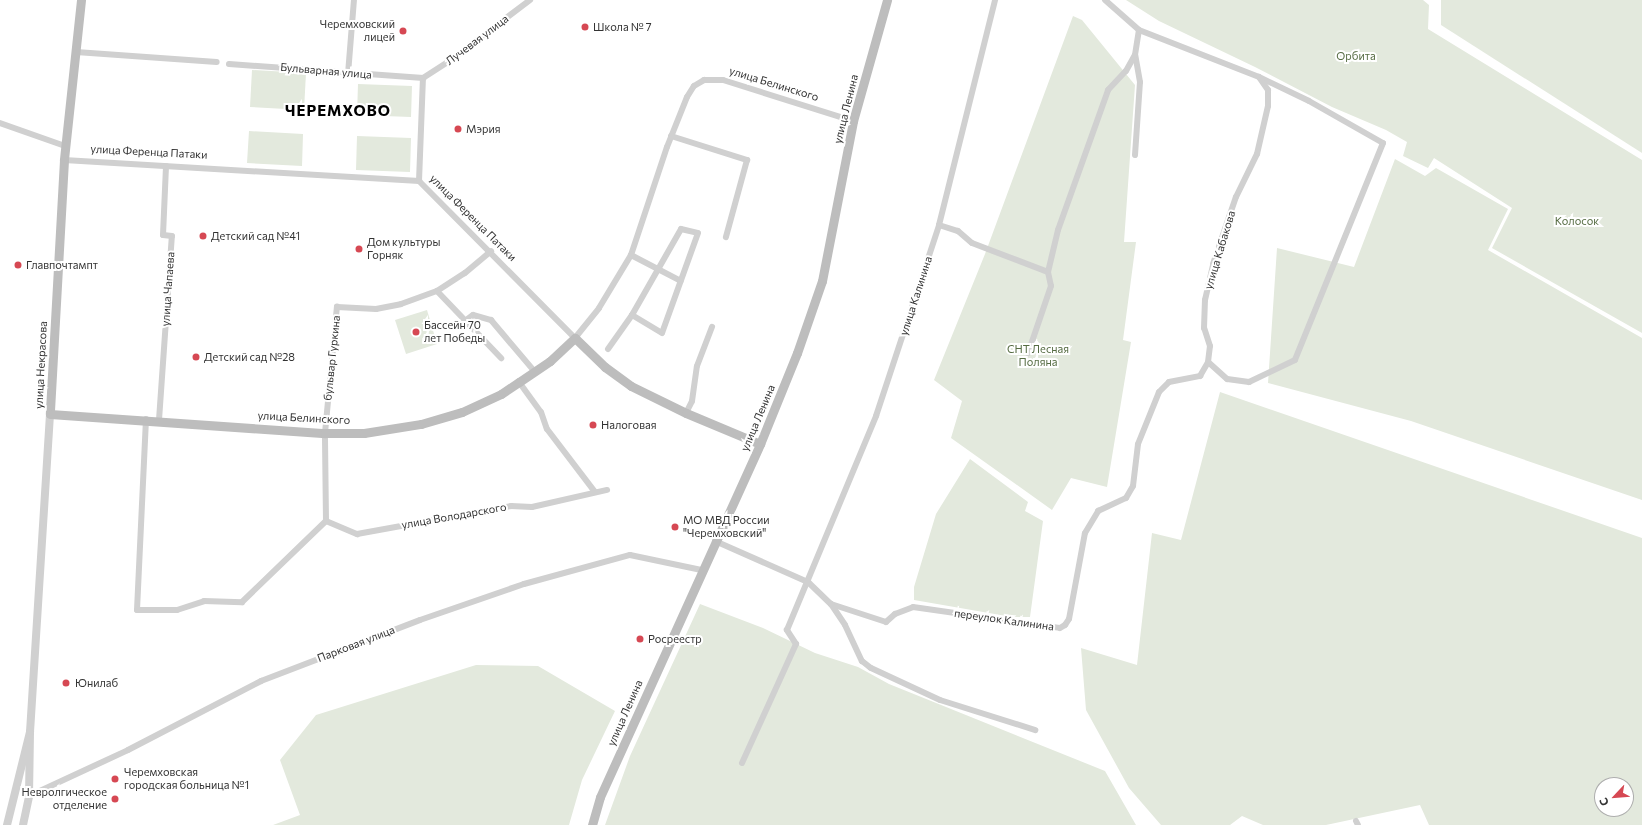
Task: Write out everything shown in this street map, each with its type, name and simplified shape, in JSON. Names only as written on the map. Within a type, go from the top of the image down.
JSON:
[{"type":"main road","name":"улица Некрасова","points":[[50,414],[64,160],[82,0]]},
{"type":"main road","name":"улица Ленина","points":[[592,825],[600,797],[780,397],[822,281],[853,121],[887,0]]},
{"type":"main road","name":"улица Ференца Патаки","points":[[575,338],[605,366],[631,386],[686,413],[760,444]]},
{"type":"main road","name":"улица Белинского","points":[[50,414],[146,419],[324,433],[364,432],[436,420],[462,412],[501,394],[535,372],[575,338]]},
{"type":"street","points":[[348,74],[354,0]]},
{"type":"street","name":"Лучевая улица","points":[[423,78],[448,62],[530,0]]},
{"type":"street","name":"улица Калинина","points":[[742,763],[796,644],[786,630],[808,582],[876,416],[939,225],[995,0]]},
{"type":"street","points":[[1105,0],[1139,30],[1259,77],[1309,101],[1383,143],[1295,360],[1249,382],[1227,379],[1208,362]]},
{"type":"street","points":[[1135,155],[1140,82],[1135,55],[1139,30]]},
{"type":"street","points":[[76,52],[217,62]]},
{"type":"street","points":[[1028,353],[1051,286],[1048,272],[1058,230],[1108,90],[1126,71],[1135,55]]},
{"type":"street","name":"Бульварная улица","points":[[229,64],[317,68],[348,74],[423,78]]},
{"type":"street","name":"улица Кабакова","points":[[1208,362],[1210,346],[1204,328],[1205,300],[1213,264],[1236,197],[1257,154],[1268,106],[1268,90],[1259,77]]},
{"type":"street","points":[[419,181],[423,78]]},
{"type":"street","name":"улица Белинского","points":[[575,338],[599,308],[631,255],[671,136],[687,97],[694,86],[704,80],[722,80],[853,121]]},
{"type":"street","points":[[0,123],[66,146]]},
{"type":"street","points":[[671,136],[747,160],[726,237]]},
{"type":"street","name":"улица Ференца Патаки","points":[[64,160],[419,181],[491,251],[575,338]]},
{"type":"street","name":"улица Чапаева","points":[[159,420],[172,236],[163,235],[166,166]]},
{"type":"street","points":[[939,225],[958,231],[972,243],[1048,272]]},
{"type":"street","points":[[608,349],[632,315],[682,229],[698,234],[662,333],[632,315]]},
{"type":"street","points":[[491,251],[464,274],[437,291],[501,358]]},
{"type":"street","points":[[631,255],[681,281]]},
{"type":"street","name":"бульвар Гуркина","points":[[326,521],[324,433],[337,307],[376,309],[401,304],[437,291]]},
{"type":"street","points":[[465,321],[473,315],[491,320],[535,372]]},
{"type":"street","points":[[686,413],[692,402],[697,366],[712,327]]},
{"type":"street","name":"переулок Калинина","points":[[831,604],[886,622],[896,614],[913,607],[1060,628],[1069,619],[1085,533],[1098,511],[1126,498],[1133,486],[1138,444],[1159,392],[1169,382],[1200,376],[1208,362]]},
{"type":"street","points":[[519,382],[541,412],[547,429],[596,492]]},
{"type":"street","name":"улица Некрасова","points":[[7,825],[30,732],[50,414]]},
{"type":"street","points":[[146,419],[137,610],[177,610],[204,601],[242,602],[326,521]]},
{"type":"street","name":"улица Володарского","points":[[326,521],[357,534],[511,506],[532,508],[607,490]]},
{"type":"street","points":[[715,541],[808,582],[831,604],[845,625],[862,661],[871,668],[940,700],[1035,730]]},
{"type":"street","name":"Парковая улица","points":[[29,796],[128,750],[261,681],[420,620],[524,584],[630,555],[702,570]]},
{"type":"street","name":"улица Некрасова","points":[[23,825],[29,796],[32,740],[30,732]]},
{"type":"green space","name":"Колосок","points":[[1126,0],[1423,0],[1429,5],[1428,29],[1642,160],[1642,333],[1492,248],[1512,208],[1434,158],[1428,168],[1403,156],[1407,142],[1386,130],[1332,107],[1255,67],[1159,21]]},
{"type":"green space","points":[[1441,0],[1642,0],[1642,153],[1441,25]]},
{"type":"green space","name":"СНТ Лесная Поляна","points":[[1073,16],[1082,20],[1135,85],[1124,242],[1136,242],[1123,340],[1131,342],[1107,487],[1071,478],[1052,510],[951,438],[962,401],[934,380],[985,254]]},
{"type":"green space","points":[[252,70],[306,73],[304,110],[250,107]]},
{"type":"green space","points":[[358,84],[412,86],[411,117],[357,115]]},
{"type":"green space","points":[[249,131],[303,134],[302,166],[247,163]]},
{"type":"green space","points":[[357,136],[411,138],[410,172],[356,170]]},
{"type":"green space","points":[[1395,159],[1425,176],[1436,168],[1508,209],[1488,250],[1642,338],[1642,500],[1411,421],[1268,383],[1277,248],[1354,267]]},
{"type":"green space","name":"Бассейн 70 лет Победы","points":[[427,310],[437,344],[406,354],[395,320]]},
{"type":"green space","points":[[1220,392],[1642,538],[1642,825],[1429,825],[1420,805],[1326,825],[1263,825],[1242,816],[1230,825],[1161,825],[1129,788],[1086,710],[1081,648],[1137,665],[1152,533],[1181,540]]},
{"type":"green space","points":[[970,459],[1028,502],[1025,511],[1043,521],[1030,617],[1012,617],[914,600],[914,587],[936,514]]},
{"type":"green space","points":[[700,604],[763,628],[815,653],[858,667],[889,684],[1105,771],[1136,825],[605,825],[630,756]]},
{"type":"green space","points":[[476,665],[538,666],[615,711],[582,780],[569,825],[273,825],[300,815],[280,760],[316,715]]},
{"type":"place","name":"Школа № 7","points":[[585,27]]},
{"type":"place","name":"Черемховский лицей","points":[[403,31]]},
{"type":"place","name":"Мэрия","points":[[458,129]]},
{"type":"place","name":"Детский сад №41","points":[[203,236]]},
{"type":"place","name":"Дом культуры Горняк","points":[[359,249]]},
{"type":"place","name":"Главпочтампт","points":[[18,265]]},
{"type":"place","name":"Бассейн 70 лет Победы","points":[[416,332]]},
{"type":"place","name":"Детский сад №28","points":[[196,357]]},
{"type":"place","name":"Налоговая","points":[[593,425]]},
{"type":"place","name":"МО МВД России \"Черемховский\"","points":[[675,527]]},
{"type":"place","name":"Росреестр","points":[[640,639]]},
{"type":"place","name":"Юнилаб","points":[[66,683]]},
{"type":"place","name":"Черемховская городская больница №1","points":[[115,779]]},
{"type":"place","name":"Невролгическое отделение","points":[[115,799]]},
{"type":"district","name":"ЧЕРЕМХОВО","points":[[338,111]]},
{"type":"park label","name":"Орбита","points":[[1356,56]]}]
